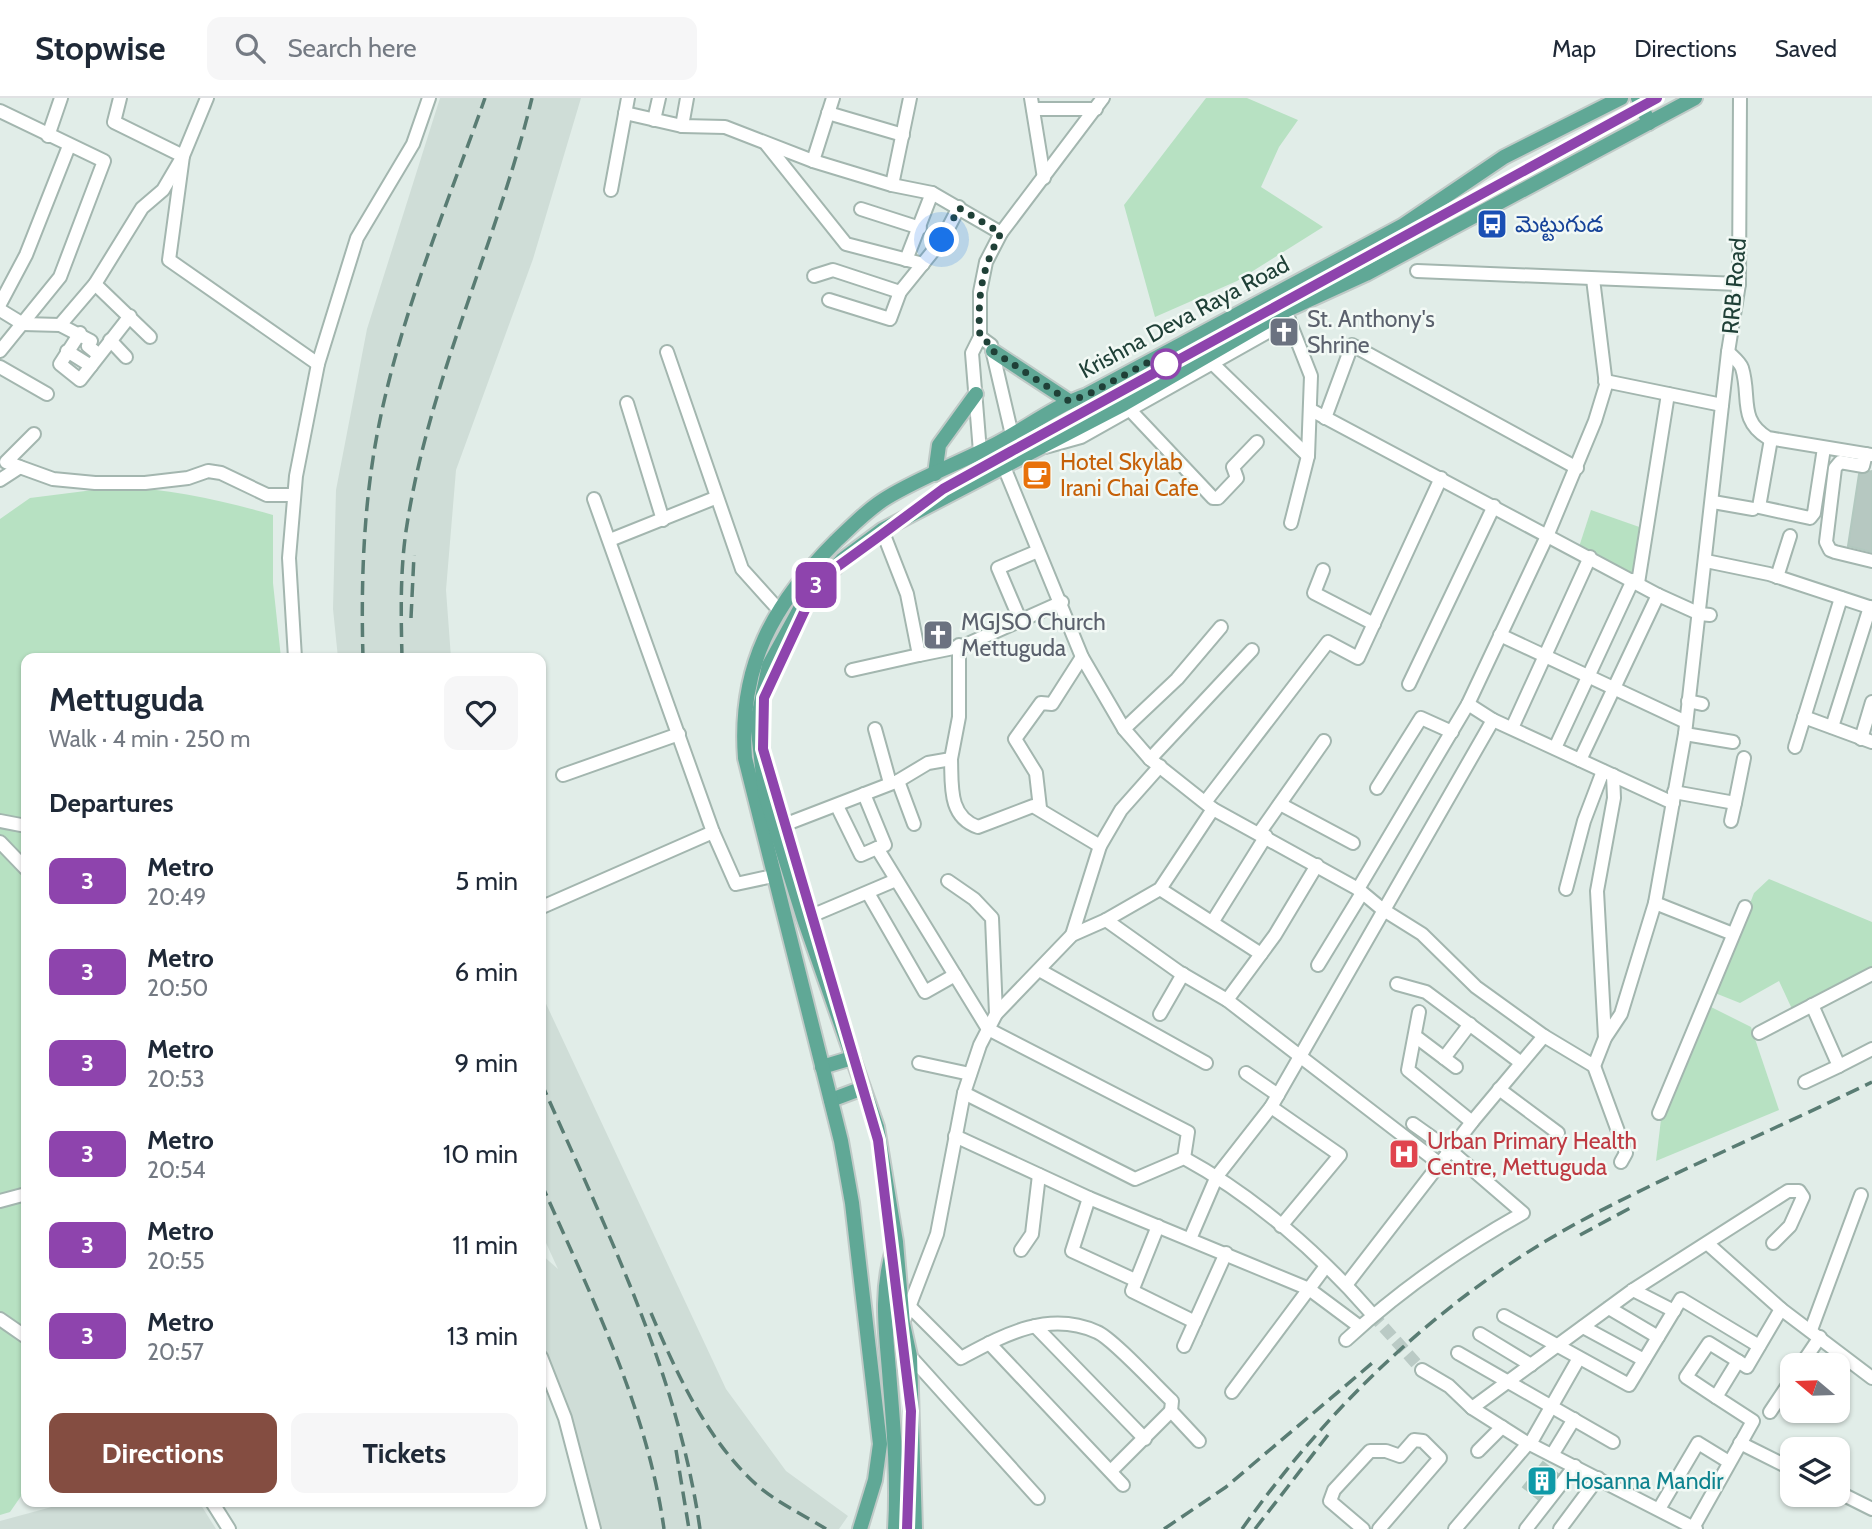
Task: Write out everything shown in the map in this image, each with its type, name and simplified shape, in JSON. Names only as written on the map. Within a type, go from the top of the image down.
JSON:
[{"type":"main road","name":"Krishna Deva Raya Road","points":[[860,1529],[875,1480],[880,1444],[846,1166],[750,787],[743,734],[745,697],[757,654],[778,609],[802,575],[855,522],[887,497],[980,452],[1069,401],[1087,395],[1402,226],[1504,157],[1621,98]]},
{"type":"main road","points":[[1638,98],[1649,122]]},
{"type":"main road","name":"Krishna Deva Raya Road","points":[[915,1529],[916,1467],[910,1356],[903,1324],[896,1242],[877,1127],[804,919],[765,794],[757,722],[769,665],[802,605],[821,581],[852,552],[882,530],[1124,404],[1695,98]]},
{"type":"main road","points":[[993,351],[1069,401]]},
{"type":"main road","points":[[935,474],[939,445],[976,394]]},
{"type":"main road","points":[[822,1067],[852,1058]]},
{"type":"main road","points":[[831,1100],[863,1088]]},
{"type":"main road","name":"Krishna Deva Raya Road","points":[[895,1529],[895,1463],[884,1335],[886,1285],[896,1242]]},
{"type":"street","points":[[48,136],[61,98]]},
{"type":"street","points":[[120,98],[114,122],[183,156]]},
{"type":"street","points":[[60,324],[94,284],[142,208],[163,190],[183,156],[207,98]]},
{"type":"street","points":[[295,653],[289,558],[294,495],[318,364],[357,238],[413,144],[429,98]]},
{"type":"street","points":[[611,190],[628,98]]},
{"type":"street","points":[[654,120],[659,98]]},
{"type":"street","points":[[682,126],[687,98]]},
{"type":"street","points":[[813,161],[833,98]]},
{"type":"street","points":[[892,185],[911,98]]},
{"type":"street","name":"RRB Road","points":[[1740,98],[1739,284],[1728,352],[1742,366],[1750,423],[1771,439]]},
{"type":"street","points":[[1044,178],[1032,104],[1100,103]]},
{"type":"street","points":[[980,452],[972,353],[980,337],[980,292],[986,262],[1001,233],[1100,103]]},
{"type":"street","points":[[0,111],[104,161],[60,277],[0,351]]},
{"type":"street","points":[[625,113],[682,126],[725,127],[813,161],[892,185],[932,193],[1001,233]]},
{"type":"street","points":[[828,113],[903,135]]},
{"type":"street","points":[[767,145],[846,244],[923,264]]},
{"type":"street","points":[[0,304],[26,255],[69,146]]},
{"type":"street","points":[[183,156],[169,260],[318,364]]},
{"type":"street","points":[[906,260],[932,193]]},
{"type":"street","points":[[829,300],[890,319],[900,292],[942,240],[959,208]]},
{"type":"street","points":[[861,209],[920,228]]},
{"type":"street","points":[[814,276],[833,270],[900,292]]},
{"type":"street","points":[[1418,271],[1739,284]]},
{"type":"street","points":[[1318,965],[1468,704],[1577,468],[1595,421],[1605,381],[1593,279]]},
{"type":"street","points":[[94,284],[150,337]]},
{"type":"street","points":[[0,310],[23,324],[60,324],[80,333],[91,341],[79,359]]},
{"type":"street","points":[[1041,447],[1061,445],[1081,437],[1287,315],[1311,376],[1308,456],[1291,523]]},
{"type":"street","points":[[80,333],[60,364],[79,380],[130,316]]},
{"type":"street","points":[[980,337],[991,345],[993,351],[1012,435]]},
{"type":"street","points":[[110,340],[127,357]]},
{"type":"street","points":[[1325,418],[1352,345],[1577,468]]},
{"type":"street","points":[[88,346],[99,355]]},
{"type":"street","points":[[67,351],[91,366]]},
{"type":"street","points":[[667,352],[715,498],[742,569],[778,609]]},
{"type":"street","points":[[1594,1066],[1605,1038],[1620,1014],[1655,902],[1705,615],[1706,561],[1728,352]]},
{"type":"street","points":[[1211,362],[1308,456]]},
{"type":"street","points":[[0,367],[47,394]]},
{"type":"street","points":[[1605,381],[1722,405]]},
{"type":"street","points":[[1555,748],[1636,582],[1668,394]]},
{"type":"street","points":[[627,403],[663,520]]},
{"type":"street","points":[[1130,410],[1213,498],[1218,498],[1237,478],[1233,467],[1257,442]]},
{"type":"street","points":[[1311,410],[1658,595],[1705,615]]},
{"type":"street","points":[[34,433],[6,462],[53,479],[95,483],[167,481],[208,471],[221,473],[267,495],[294,495]]},
{"type":"street","points":[[1824,448],[1814,513],[1810,518],[1759,507],[1771,439],[1824,448],[1868,461]]},
{"type":"street","points":[[1868,461],[1837,464],[1826,542],[1830,550],[1872,561]]},
{"type":"street","points":[[0,480],[20,467]]},
{"type":"street","points":[[1004,467],[1062,602],[1082,657],[1124,729],[1155,763],[1210,805],[1360,891],[1382,909],[1422,934],[1476,987],[1544,1036],[1594,1066],[1626,1153],[1621,1162]]},
{"type":"street","points":[[1072,935],[1107,920],[1160,889],[1210,805],[1328,642],[1358,658],[1441,478]]},
{"type":"street","points":[[610,540],[715,498]]},
{"type":"street","points":[[594,499],[713,832],[736,884],[773,876]]},
{"type":"street","points":[[1713,502],[1753,509]]},
{"type":"street","points":[[1409,684],[1494,506]]},
{"type":"street","points":[[882,530],[907,594],[919,655]]},
{"type":"street","points":[[1777,577],[1790,536]]},
{"type":"street","points":[[1021,622],[998,568],[1038,551]]},
{"type":"street","points":[[1512,728],[1590,557]]},
{"type":"street","points":[[1706,561],[1777,577],[1871,608],[1832,727]]},
{"type":"street","points":[[1323,570],[1314,593],[1374,624]]},
{"type":"street","points":[[1580,760],[1658,595]]},
{"type":"street","points":[[1795,747],[1842,598]]},
{"type":"street","points":[[852,670],[959,645],[1021,622],[1062,602]]},
{"type":"street","points":[[1124,729],[1177,679],[1221,627]]},
{"type":"street","points":[[1500,635],[1615,688],[1685,728],[1733,742]]},
{"type":"street","points":[[959,645],[959,717],[951,759],[956,809],[972,825],[978,827],[1024,807],[1040,808],[1100,846]]},
{"type":"street","points":[[903,1324],[937,1234],[964,1093],[988,1029],[996,1014],[1041,971],[1072,935],[1100,846],[1121,810],[1155,763],[1252,650]]},
{"type":"street","points":[[1040,808],[1036,773],[1015,739],[1041,703],[1052,704],[1082,657]]},
{"type":"street","points":[[1688,701],[1702,704]]},
{"type":"street","points":[[1804,717],[1867,741],[1872,702]]},
{"type":"street","points":[[1468,704],[1493,720],[1608,773],[1673,797],[1735,803]]},
{"type":"street","points":[[1377,789],[1422,718],[1452,732]]},
{"type":"street","points":[[1190,1238],[1217,1176],[1271,1107],[1362,952],[1382,909],[1493,720]]},
{"type":"street","points":[[875,729],[894,782],[914,824]]},
{"type":"street","points":[[564,775],[679,734]]},
{"type":"street","points":[[1213,921],[1280,804],[1324,741]]},
{"type":"street","points":[[1731,821],[1744,758]]},
{"type":"street","points":[[776,828],[894,782],[928,763],[951,759]]},
{"type":"street","points":[[1566,889],[1584,821],[1608,773]]},
{"type":"street","points":[[1605,1038],[1597,891],[1614,798],[1608,773]]},
{"type":"street","points":[[837,806],[861,855],[885,845],[864,794]]},
{"type":"street","points":[[1280,804],[1353,843]]},
{"type":"street","points":[[0,821],[21,825]]},
{"type":"street","points":[[546,905],[713,832]]},
{"type":"street","points":[[0,842],[21,864]]},
{"type":"street","points":[[877,848],[988,1029],[1188,1132],[1184,1158]]},
{"type":"street","points":[[1221,1000],[1261,954],[1317,865]]},
{"type":"street","points":[[804,919],[896,880]]},
{"type":"street","points":[[947,881],[974,899],[992,918],[996,1014]]},
{"type":"street","points":[[1160,889],[1261,954]]},
{"type":"street","points":[[868,893],[925,992],[955,975]]},
{"type":"street","points":[[1655,902],[1733,934]]},
{"type":"street","points":[[1659,1113],[1745,906]]},
{"type":"street","points":[[1107,920],[1181,977],[1221,1000],[1440,1164]]},
{"type":"street","points":[[1041,971],[1206,1063]]},
{"type":"street","points":[[1759,1033],[1872,974]]},
{"type":"street","points":[[1160,1014],[1181,977]]},
{"type":"street","points":[[1397,984],[1426,992],[1520,1062]]},
{"type":"street","points":[[1812,1005],[1839,1066]]},
{"type":"street","points":[[1419,1012],[1408,1070],[1472,1122]]},
{"type":"street","points":[[1444,1058],[1470,1024]]},
{"type":"street","points":[[1415,1036],[1457,1067]]},
{"type":"street","points":[[1346,1284],[1472,1122],[1544,1036]]},
{"type":"street","points":[[1805,1082],[1872,1049]]},
{"type":"street","points":[[919,1063],[970,1074]]},
{"type":"street","points":[[1246,1073],[1278,1095]]},
{"type":"street","points":[[1499,1089],[1558,1133]]},
{"type":"street","points":[[964,1093],[1135,1179],[1184,1158]]},
{"type":"street","points":[[1271,1107],[1340,1155],[1281,1226]]},
{"type":"street","points":[[1346,1340],[1372,1314],[1469,1244],[1523,1213],[1451,1151],[1413,1124]]},
{"type":"street","points":[[955,1136],[1089,1198],[1309,1289],[1360,1327]]},
{"type":"street","points":[[1184,1158],[1217,1176],[1281,1226],[1346,1284],[1372,1314]]},
{"type":"street","points":[[1021,1250],[1032,1234],[1039,1175]]},
{"type":"street","points":[[1472,1408],[1633,1290],[1788,1191],[1799,1191],[1803,1197],[1792,1222],[1773,1244]]},
{"type":"street","points":[[0,1201],[21,1195]]},
{"type":"street","points":[[1807,1353],[1816,1334],[1861,1195]]},
{"type":"street","points":[[1089,1198],[1072,1251],[1135,1280]]},
{"type":"street","points":[[1158,1226],[1131,1288],[1134,1294],[1195,1322]]},
{"type":"street","points":[[1708,1244],[1781,1309],[1872,1378]]},
{"type":"street","points":[[1184,1346],[1226,1253]]},
{"type":"street","points":[[1232,1391],[1326,1266]]},
{"type":"street","points":[[1633,1290],[1674,1311]]},
{"type":"street","points":[[1504,1316],[1629,1385],[1681,1299],[1759,1346]]},
{"type":"street","points":[[910,1307],[961,1358],[1009,1332],[1051,1322],[1099,1332],[1172,1401],[1171,1411],[1111,1471]]},
{"type":"street","points":[[1609,1308],[1658,1337]]},
{"type":"street","points":[[1422,1370],[1450,1386],[1472,1408],[1527,1446],[1575,1466],[1695,1528],[1753,1421],[1686,1377],[1709,1343],[1747,1367],[1781,1309]]},
{"type":"street","points":[[0,1320],[21,1334]]},
{"type":"street","points":[[1035,1326],[1145,1439]]},
{"type":"street","points":[[1583,1327],[1644,1360]]},
{"type":"street","points":[[1480,1334],[1531,1364]]},
{"type":"street","points":[[989,1343],[1123,1485]]},
{"type":"street","points":[[1458,1353],[1613,1442]]},
{"type":"street","points":[[910,1356],[1038,1498]]},
{"type":"street","points":[[1455,1529],[1527,1446],[1552,1408],[1579,1358]]},
{"type":"street","points":[[1716,1397],[1738,1361]]},
{"type":"street","points":[[546,1370],[565,1418],[594,1529]]},
{"type":"street","points":[[1770,1412],[1780,1397]]},
{"type":"street","points":[[1171,1411],[1199,1441]]},
{"type":"street","points":[[1552,1455],[1574,1419]]},
{"type":"street","points":[[1478,1451],[1502,1427]]},
{"type":"street","points":[[1363,1529],[1330,1501],[1334,1490],[1370,1451],[1386,1451],[1400,1456],[1414,1440],[1423,1441],[1440,1458],[1379,1529]]},
{"type":"street","points":[[1659,1509],[1698,1443],[1729,1462]]},
{"type":"street","points":[[1740,1443],[1780,1463]]},
{"type":"street","points":[[1526,1529],[1575,1466]]},
{"type":"street","points":[[1560,1529],[1598,1478]]},
{"type":"street","points":[[1850,1498],[1872,1509]]},
{"type":"street","points":[[215,1507],[229,1529]]},
{"type":"shaded area","points":[[440,98],[581,98],[533,259],[456,470],[446,590],[451,653],[337,653],[333,609],[336,490],[367,329]]},
{"type":"shaded area","points":[[546,1004],[726,1389],[786,1471],[848,1516],[839,1529],[599,1529],[588,1475],[569,1415],[546,1360],[546,1258],[558,1269],[546,1243]]},
{"type":"shaded area","points":[[52,1507],[202,1507],[216,1529],[0,1529],[0,1521]]},
{"type":"green space","points":[[1206,98],[1247,98],[1298,120],[1279,147],[1261,187],[1323,227],[1237,281],[1155,317],[1124,205]]},
{"type":"green space","points":[[117,487],[196,496],[273,515],[273,583],[280,653],[21,653],[21,1496],[10,1512],[0,1515],[0,519],[30,498]]},
{"type":"green space","points":[[1591,510],[1645,529],[1638,583],[1578,550]]},
{"type":"green space","points":[[1769,879],[1872,922],[1872,968],[1792,1009],[1779,981],[1740,1003],[1715,993],[1754,893]]},
{"type":"green space","points":[[1707,1005],[1751,1027],[1779,1110],[1656,1161],[1662,1111]]},
{"type":"building","points":[[1872,471],[1872,552],[1848,546],[1859,474]]},
{"type":"building","name":"Hosanna Mandir","points":[[1543,1462],[1558,1474],[1538,1499],[1523,1487]]},
{"type":"tunnel","points":[[1372,1314],[1422,1370]]},
{"type":"railway","points":[[363,653],[365,529],[370,478],[383,407],[407,317],[485,98]]},
{"type":"railway","points":[[402,653],[403,563],[416,476],[446,367],[501,206],[532,98]]},
{"type":"railway","points":[[907,1529],[911,1411],[878,1140],[763,749],[764,698],[819,580],[943,489],[1165,364],[1657,98]]},
{"type":"railway","points":[[411,618],[414,555]]},
{"type":"railway","points":[[1242,1529],[1277,1481],[1356,1392],[1399,1350],[1492,1276],[1542,1243],[1594,1214],[1872,1082]]},
{"type":"railway","points":[[546,1093],[613,1245],[656,1356],[689,1470],[700,1529]]},
{"type":"railway","points":[[546,1194],[597,1309],[631,1395],[645,1439],[664,1529]]},
{"type":"railway","points":[[1580,1235],[1632,1207]]},
{"type":"railway","points":[[651,1313],[695,1406],[723,1449],[758,1486],[826,1529]]},
{"type":"railway","points":[[1164,1529],[1226,1487],[1377,1359]]},
{"type":"railway","points":[[1255,1529],[1331,1431]]},
{"type":"railway","points":[[676,1450],[689,1529]]},
{"type":"metro line","name":"3","points":[[907,1529],[911,1411],[878,1140],[763,749],[764,698],[819,580],[943,489],[1165,364],[1657,98]]},
{"type":"place","name":"మెట్టుగుడ","points":[[1492,224]]},
{"type":"place","name":"St. Anthony's Shrine","points":[[1284,332]]},
{"type":"place","name":"Hotel Skylab Irani Chai Cafe","points":[[1037,475]]},
{"type":"place","name":"MGJSO Church Mettuguda","points":[[938,635]]},
{"type":"place","name":"Urban Primary Health Centre, Mettuguda","points":[[1404,1154]]},
{"type":"place","name":"Hosanna Mandir","points":[[1542,1481]]},
{"type":"route","points":[[942,240],[959,208],[1001,233],[986,262],[980,292],[980,337],[991,345],[993,351],[1069,401],[1087,395],[1160,356],[1166,364]]}]
